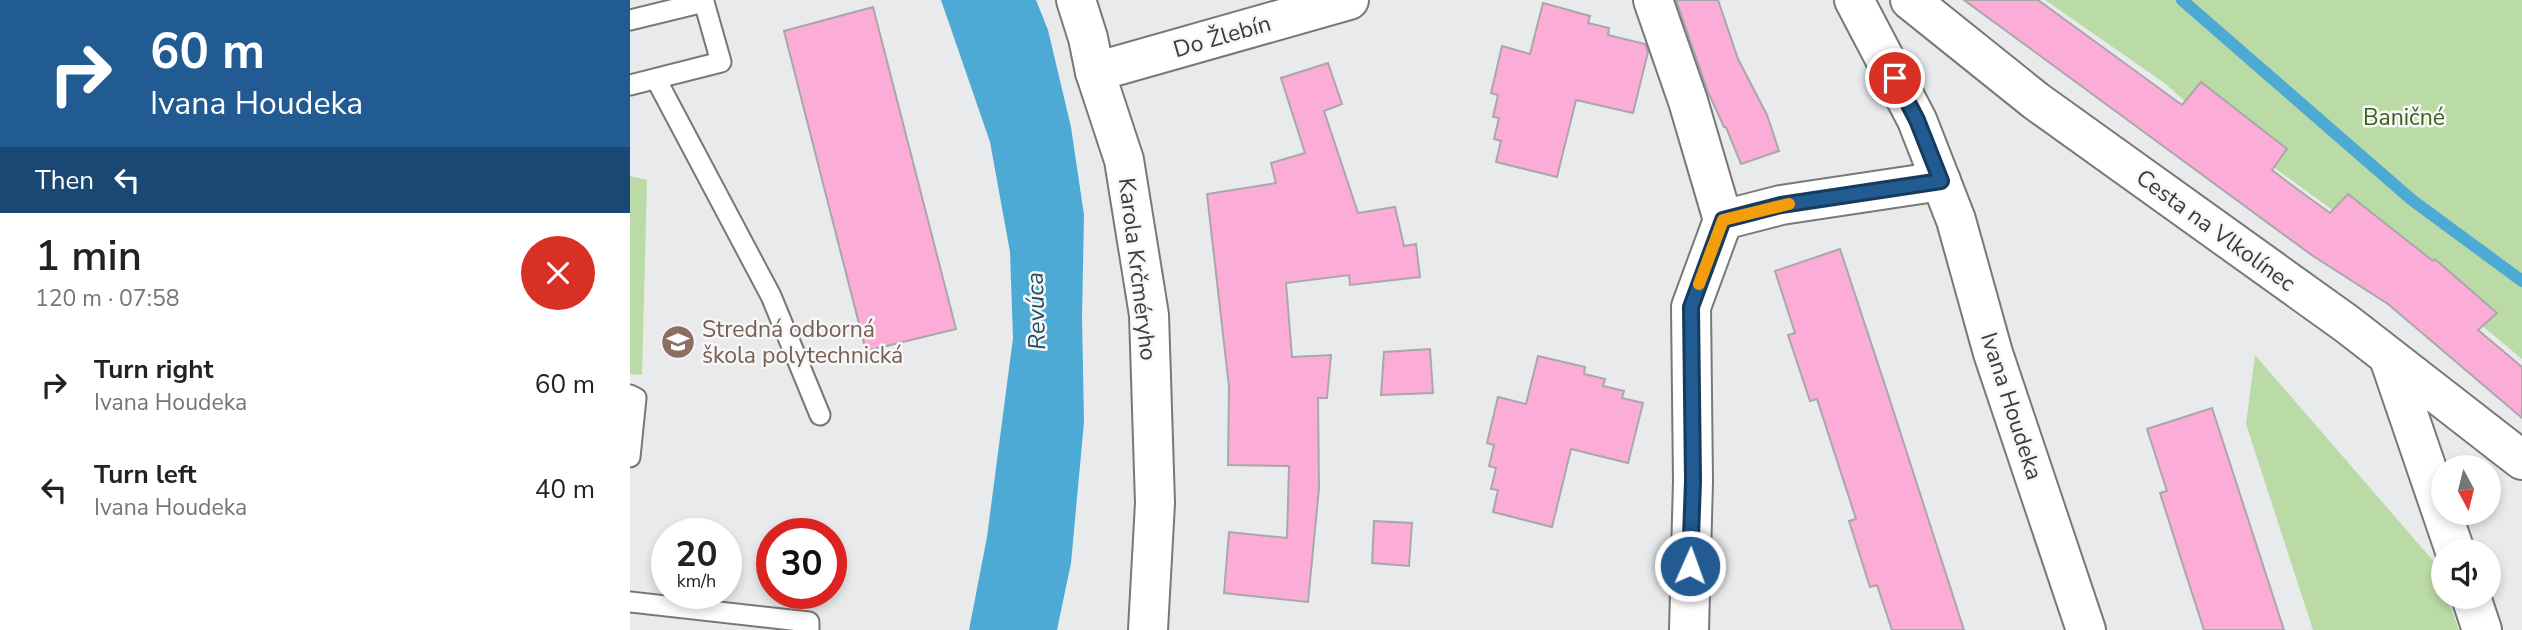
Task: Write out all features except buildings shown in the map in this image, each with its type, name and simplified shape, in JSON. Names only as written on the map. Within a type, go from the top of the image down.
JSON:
[{"type":"street","name":"Karola Krčméryho","points":[[1076,0],[1095,72],[1124,160],[1149,316],[1155,503],[1148,630]]},
{"type":"street","name":"Do Žlebín","points":[[1095,72],[1349,0]]},
{"type":"street","points":[[1653,0],[1688,101],[1723,220],[1691,307],[1693,481],[1689,630]]},
{"type":"street","name":"Ivana Houdeka","points":[[1854,0],[1917,120],[1956,220],[1997,366],[2086,630]]},
{"type":"street","name":"Cesta na Vlkolínec","points":[[1910,0],[2036,101],[2336,316],[2522,460]]},
{"type":"street","points":[[1723,220],[1781,205],[1941,181]]},
{"type":"street","points":[[2389,358],[2451,539]]},
{"type":"street","points":[[2475,609],[2482,630]]},
{"type":"lane","points":[[630,20],[704,2],[721,62],[630,85]]},
{"type":"lane","points":[[656,79],[771,296],[820,415]]},
{"type":"lane","points":[[630,395],[636,398],[630,457]]},
{"type":"lane","points":[[630,602],[809,622],[808,630]]},
{"type":"green space","name":"Baničné","points":[[2045,0],[2522,0],[2522,359],[2414,269],[2196,111],[2163,82]]},
{"type":"green space","points":[[630,176],[647,180],[642,375],[630,374]]},
{"type":"green space","points":[[2255,355],[2431,558],[2431,609],[2451,609],[2459,630],[2313,630],[2246,424]]},
{"type":"water","name":"Revúca","points":[[941,0],[1036,0],[1048,30],[1071,127],[1084,215],[1084,422],[1071,563],[1057,630],[969,630],[987,537],[1013,338],[1010,252],[990,142]]},
{"type":"waterway","points":[[2182,0],[2412,200],[2522,281]]},
{"type":"slow traffic","points":[[1699,284],[1723,220],[1789,204]]},
{"type":"place","name":"Stredná odborná škola polytechnická","points":[[678,342]]},
{"type":"route","points":[[1690,566],[1693,481],[1691,307],[1723,220],[1781,205],[1941,181],[1917,120],[1895,78]]}]
